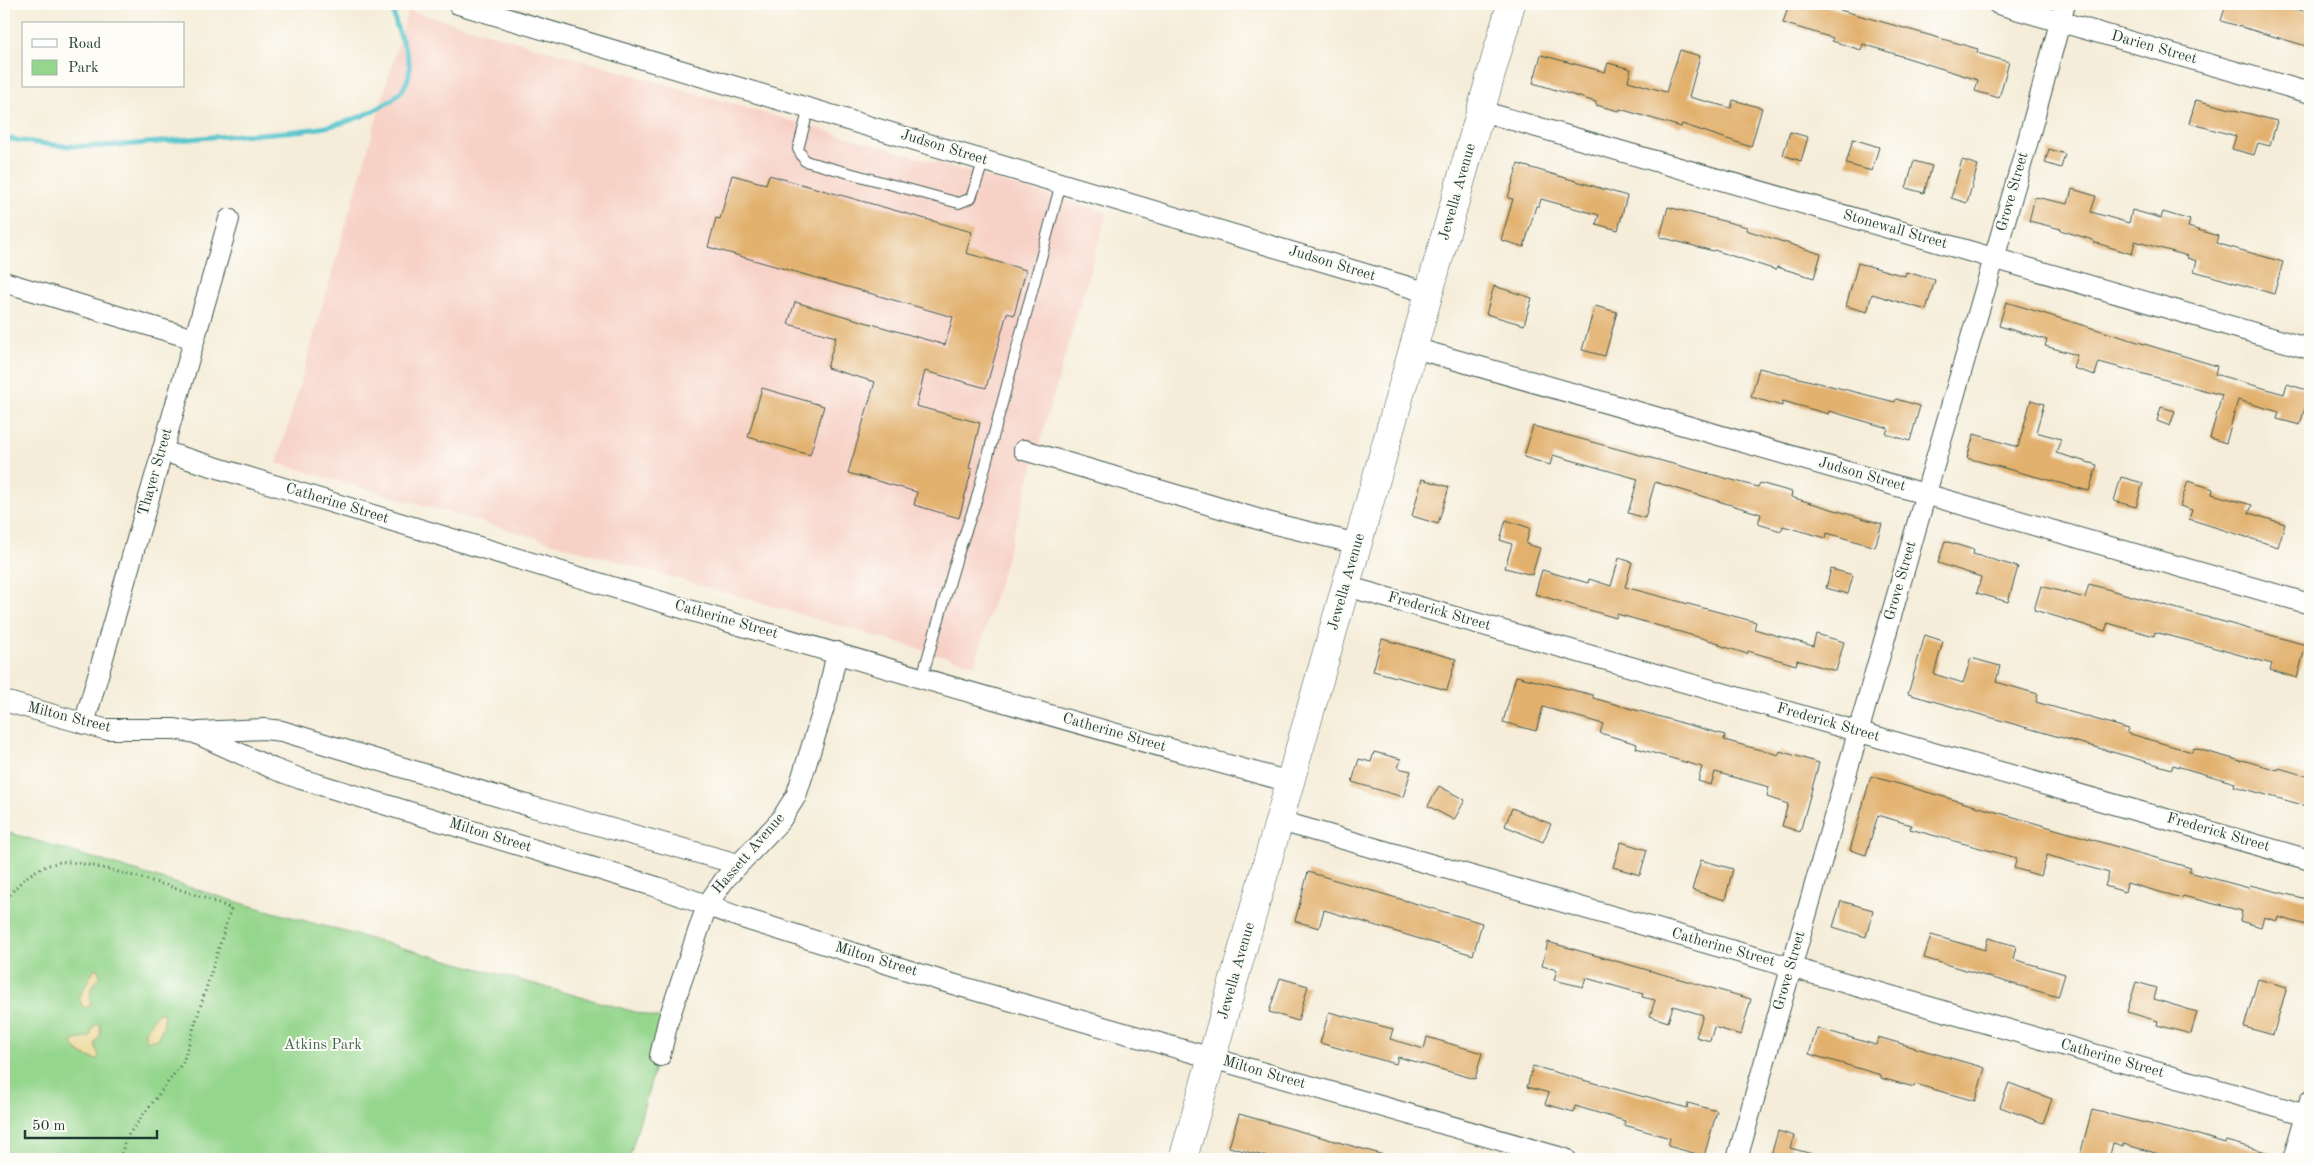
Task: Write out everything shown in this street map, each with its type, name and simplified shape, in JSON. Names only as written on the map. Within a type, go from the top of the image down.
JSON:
[{"type":"main road","name":"Jewella Avenue","points":[[1183,1159],[1511,4]]},
{"type":"street","name":"Judson Street","points":[[458,4],[1429,293]]},
{"type":"street","name":"Darien Street","points":[[1998,4],[2062,13],[2310,93]]},
{"type":"street","name":"Grove Street","points":[[1737,1159],[2062,13]]},
{"type":"street","name":"Stonewall Street","points":[[1481,111],[2310,349]]},
{"type":"street","name":"Thayer Street","points":[[84,724],[229,220]]},
{"type":"street","points":[[4,282],[194,339]]},
{"type":"street","name":"Judson Street","points":[[1414,348],[2310,604]]},
{"type":"street","points":[[1024,450],[1271,522],[1358,544]]},
{"type":"street","name":"Catherine Street","points":[[162,451],[1130,739],[1290,782]]},
{"type":"street","name":"Frederick Street","points":[[1346,586],[2310,860]]},
{"type":"street","name":"Hassett Avenue","points":[[660,1056],[668,1022],[707,905],[738,864],[780,821],[796,796],[827,698],[837,652]]},
{"type":"street","name":"Milton Street","points":[[4,701],[104,730],[175,729],[195,733],[300,779],[657,887],[942,981],[1566,1159]]},
{"type":"street","name":"Milton Street","points":[[195,733],[264,729],[282,731],[542,810],[738,864]]},
{"type":"street","name":"Catherine Street","points":[[1280,821],[1791,967],[2309,1110]]},
{"type":"street","points":[[2294,1159],[2309,1110]]},
{"type":"lane","points":[[809,108],[798,149],[805,161],[959,203],[971,198],[984,160]]},
{"type":"lane","points":[[922,677],[957,557],[976,501],[1060,183]]},
{"type":"path","points":[[4,903],[13,890],[35,870],[63,861],[92,865],[231,908],[183,1062],[126,1138],[120,1159]]},
{"type":"shaded area","points":[[408,10],[1107,212],[975,665],[277,463]]},
{"type":"green space","name":"Atkins Park","points":[[4,831],[244,904],[668,1021],[629,1159],[4,1159]]},
{"type":"sand","points":[[94,969],[98,969],[100,977],[91,988],[90,1006],[86,1008],[82,1006],[79,998]]},
{"type":"sand","points":[[157,1013],[164,1013],[164,1025],[157,1039],[148,1041],[144,1033]]},
{"type":"sand","points":[[99,1023],[101,1032],[95,1045],[99,1057],[97,1060],[83,1055],[74,1048],[72,1041],[90,1037],[93,1027]]},
{"type":"building","points":[[1789,4],[1819,4],[1978,49],[1977,53],[2009,62],[1999,98],[1975,91],[1978,80],[1863,44],[1861,50],[1832,41],[1833,38],[1783,23]]},
{"type":"building","points":[[2226,4],[2278,4],[2310,13],[2310,47],[2221,21]]},
{"type":"building","points":[[1680,50],[1700,56],[1689,97],[1731,108],[1733,100],[1762,108],[1751,147],[1682,124],[1681,127],[1620,109],[1619,111],[1596,105],[1596,102],[1533,83],[1541,55],[1605,72],[1608,63],[1631,69],[1628,81],[1666,92]]},
{"type":"building","points":[[2196,100],[2277,121],[2270,146],[2258,143],[2254,155],[2232,149],[2236,136],[2189,123]]},
{"type":"building","points":[[1790,132],[1808,137],[1801,161],[1783,155]]},
{"type":"building","points":[[1853,139],[1879,147],[1872,171],[1846,164]]},
{"type":"building","points":[[2049,149],[2065,154],[2061,168],[2045,163]]},
{"type":"building","points":[[1962,160],[1978,165],[1967,203],[1951,198]]},
{"type":"building","points":[[1914,161],[1932,166],[1924,193],[1906,188]]},
{"type":"building","points":[[1518,164],[1627,196],[1618,230],[1596,224],[1599,215],[1541,199],[1539,206],[1536,206],[1524,247],[1501,240],[1513,199],[1508,198]]},
{"type":"building","points":[[732,175],[766,184],[769,175],[972,232],[966,253],[1026,270],[1014,315],[1007,313],[986,388],[925,371],[916,406],[980,423],[969,468],[972,469],[959,518],[914,505],[917,492],[848,473],[875,382],[827,368],[836,337],[788,324],[795,302],[945,345],[953,317],[708,247],[716,218],[720,219]]},
{"type":"building","points":[[2072,189],[2096,196],[2091,212],[2129,223],[2132,210],[2161,218],[2163,212],[2190,220],[2188,227],[2218,236],[2216,243],[2283,262],[2274,294],[2194,271],[2197,261],[2187,258],[2188,256],[2135,241],[2132,254],[2093,242],[2093,240],[2061,229],[2029,221],[2035,197],[2068,204]]},
{"type":"building","points":[[1668,207],[1747,227],[1746,230],[1821,254],[1814,278],[1777,267],[1776,270],[1714,250],[1660,237]]},
{"type":"building","points":[[1858,263],[1905,276],[1906,272],[1935,280],[1926,310],[1872,294],[1867,312],[1846,306]]},
{"type":"building","points":[[1494,286],[1532,298],[1524,325],[1486,314]]},
{"type":"building","points":[[2006,302],[2217,366],[2215,374],[2284,394],[2287,384],[2310,391],[2300,425],[2277,419],[2279,412],[2238,400],[2226,443],[2210,438],[2222,395],[2099,362],[2095,375],[2073,368],[2077,355],[2045,346],[2047,340],[1999,326]]},
{"type":"building","points":[[1595,306],[1617,312],[1605,356],[1582,350]]},
{"type":"building","points":[[1759,368],[1895,402],[1896,399],[1920,406],[1910,441],[1886,434],[1888,428],[1829,411],[1828,414],[1783,401],[1782,406],[1751,397]]},
{"type":"building","points":[[762,388],[824,406],[810,455],[748,437]]},
{"type":"building","points":[[2031,400],[2044,404],[2036,432],[2061,439],[2056,453],[2097,465],[2089,491],[1967,458],[1974,434],[2018,447]]},
{"type":"building","points":[[2161,407],[2175,411],[2170,426],[2157,421]]},
{"type":"building","points":[[1533,426],[1758,487],[1760,483],[1792,492],[1791,497],[1882,524],[1875,547],[1827,533],[1826,538],[1783,526],[1781,531],[1758,524],[1761,514],[1655,482],[1645,518],[1628,513],[1638,479],[1553,455],[1550,465],[1524,457]]},
{"type":"building","points":[[2121,477],[2143,483],[2136,507],[2114,501]]},
{"type":"building","points":[[1422,479],[1449,487],[1438,524],[1412,516]]},
{"type":"building","points":[[2188,481],[2213,489],[2212,494],[2252,505],[2249,513],[2285,524],[2278,547],[2189,519],[2192,510],[2180,506]]},
{"type":"building","points":[[1506,520],[1530,528],[1526,544],[1540,548],[1532,575],[1505,568],[1512,544],[1500,540]]},
{"type":"building","points":[[1945,541],[1974,550],[1973,554],[2018,567],[2008,602],[1977,593],[1981,577],[1938,563]]},
{"type":"building","points":[[1619,558],[1632,562],[1625,587],[1756,622],[1754,629],[1813,646],[1816,634],[1844,642],[1836,671],[1797,660],[1796,665],[1748,651],[1747,654],[1719,645],[1719,643],[1617,614],[1616,618],[1535,594],[1542,570],[1588,583],[1589,579],[1611,586]]},
{"type":"building","points":[[1831,569],[1853,575],[1848,594],[1826,588]]},
{"type":"building","points":[[2089,584],[2306,645],[2297,678],[2270,670],[2272,664],[2155,632],[2154,636],[2108,623],[2105,631],[2034,610],[2041,586],[2085,598]]},
{"type":"building","points":[[1925,635],[1943,641],[1934,674],[1963,683],[1971,658],[2000,666],[1996,682],[2038,694],[2036,702],[2129,729],[2127,733],[2192,752],[2194,748],[2310,777],[2310,807],[2234,786],[2235,783],[2173,765],[2172,769],[1908,694]]},
{"type":"building","points":[[1382,639],[1456,659],[1447,690],[1373,671]]},
{"type":"building","points":[[1516,676],[1593,695],[1593,698],[1725,735],[1724,740],[1779,755],[1780,751],[1819,763],[1800,832],[1782,826],[1788,804],[1767,797],[1769,787],[1715,772],[1711,785],[1698,781],[1702,767],[1636,748],[1637,744],[1600,733],[1603,724],[1543,707],[1536,731],[1503,722]]},
{"type":"building","points":[[1374,752],[1401,759],[1398,768],[1411,771],[1403,797],[1352,782],[1359,759],[1371,762]]},
{"type":"building","points":[[1871,776],[2191,868],[2189,872],[2249,888],[2250,885],[2310,900],[2310,926],[2278,917],[2277,921],[2264,917],[2261,927],[2240,921],[2242,911],[2183,896],[2182,898],[2127,883],[2125,892],[2105,886],[2109,873],[2047,855],[2041,876],[2014,868],[2017,858],[1910,829],[1911,825],[1878,815],[1866,855],[1850,850]]},
{"type":"building","points":[[1439,786],[1465,800],[1454,820],[1428,806]]},
{"type":"building","points":[[1512,808],[1551,824],[1543,842],[1505,826]]},
{"type":"building","points":[[1621,842],[1647,850],[1640,875],[1613,867]]},
{"type":"building","points":[[1701,860],[1733,869],[1725,900],[1692,890]]},
{"type":"building","points":[[1308,872],[1482,923],[1473,955],[1324,910],[1319,928],[1295,921]]},
{"type":"building","points":[[1841,901],[1873,910],[1866,937],[1833,927]]},
{"type":"building","points":[[1931,935],[1985,950],[1988,938],[2016,946],[2013,959],[2065,974],[2058,997],[1924,958]]},
{"type":"building","points":[[1548,942],[1751,999],[1741,1035],[1714,1027],[1710,1041],[1696,1037],[1703,1015],[1673,1006],[1668,1022],[1650,1016],[1655,1000],[1642,997],[1643,994],[1586,978],[1583,987],[1554,980],[1557,970],[1542,966]]},
{"type":"building","points":[[1280,978],[1308,986],[1298,1021],[1269,1012]]},
{"type":"building","points":[[2258,979],[2287,987],[2273,1035],[2244,1027]]},
{"type":"building","points":[[2136,982],[2157,988],[2154,999],[2197,1012],[2191,1034],[2157,1025],[2158,1021],[2127,1012]]},
{"type":"building","points":[[1329,1012],[1393,1029],[1390,1039],[1424,1049],[1427,1037],[1482,1053],[1475,1079],[1398,1057],[1396,1064],[1320,1043]]},
{"type":"building","points":[[1817,1028],[1876,1045],[1878,1037],[1985,1068],[1975,1101],[1915,1084],[1914,1087],[1881,1078],[1881,1075],[1809,1054]]},
{"type":"building","points":[[1533,1066],[1687,1108],[1688,1103],[1717,1111],[1704,1156],[1668,1146],[1670,1138],[1624,1125],[1625,1121],[1575,1106],[1574,1112],[1545,1104],[1549,1093],[1527,1087]]},
{"type":"building","points":[[2009,1083],[2052,1099],[2043,1123],[2000,1107]]},
{"type":"building","points":[[2092,1110],[2182,1132],[2182,1130],[2225,1143],[2226,1141],[2277,1155],[2276,1159],[2177,1159],[2113,1143],[2109,1159],[2079,1159]]},
{"type":"building","points":[[1239,1114],[1384,1155],[1383,1159],[1275,1159],[1229,1147]]},
{"type":"building","points":[[1778,1131],[1794,1136],[1790,1148],[1816,1155],[1816,1159],[1770,1159]]},
{"type":"waterway","points":[[4,138],[60,145],[104,146],[140,144],[297,131],[325,127],[357,118],[390,101],[404,87],[409,77],[408,56],[396,25],[394,4]]}]
